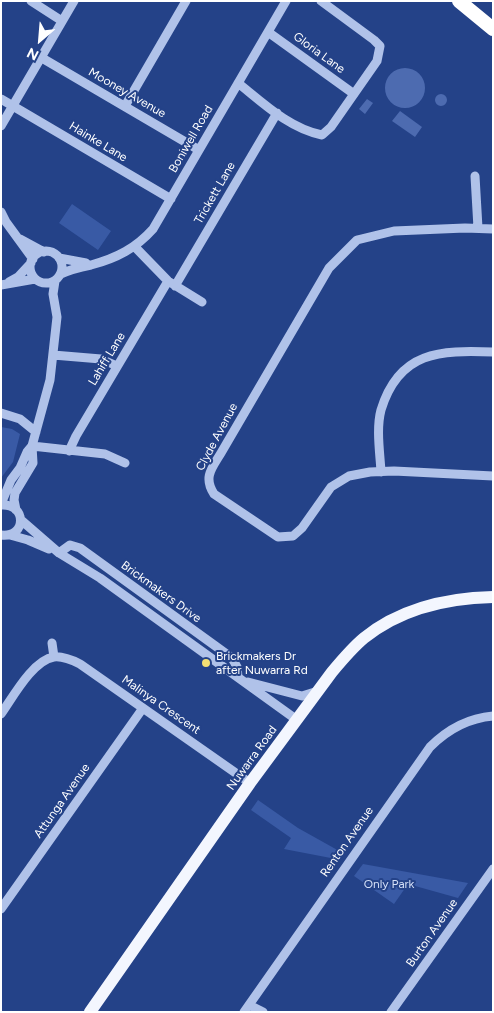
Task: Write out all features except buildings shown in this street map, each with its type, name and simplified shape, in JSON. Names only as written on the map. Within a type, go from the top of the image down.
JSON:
[{"type":"highway","points":[[459,1],[493,29]]},
{"type":"main road","name":"Nuwarra Road","points":[[90,1012],[250,783],[347,654],[363,639],[384,624],[431,604],[470,598],[493,598]]},
{"type":"street","points":[[31,1],[62,21]]},
{"type":"street","points":[[1,126],[74,1]]},
{"type":"street","points":[[125,106],[186,1]]},
{"type":"street","name":"Boniwell Road","points":[[58,278],[69,270],[93,264],[135,247],[153,229],[286,1]]},
{"type":"street","points":[[238,83],[277,113],[309,132],[322,135],[331,127],[378,61],[380,46],[321,1]]},
{"type":"street","name":"Gloria Lane","points":[[268,32],[354,94]]},
{"type":"street","name":"Mooney Avenue","points":[[42,58],[199,150]]},
{"type":"street","name":"Hainke Lane","points":[[1,99],[171,200]]},
{"type":"street","name":"Trickett Lane","points":[[172,284],[277,113]]},
{"type":"street","points":[[475,176],[478,228]]},
{"type":"street","points":[[1,212],[32,261],[31,271],[53,294]]},
{"type":"street","name":"Clyde Avenue","points":[[493,229],[394,230],[357,240],[328,268],[210,472],[208,480],[209,487],[214,494],[278,538],[293,536],[302,528],[331,487],[349,476],[381,472],[493,476]]},
{"type":"street","points":[[18,238],[59,258],[93,264]]},
{"type":"street","points":[[135,247],[172,284],[202,302]]},
{"type":"street","points":[[4,284],[18,276],[32,261],[44,252]]},
{"type":"street","points":[[4,536],[18,529],[21,520],[14,500],[32,463],[32,446],[50,380],[58,317],[53,294],[62,266],[59,258]]},
{"type":"street","points":[[4,284],[39,281],[51,283],[58,278]]},
{"type":"street","name":"Lahiff Lane","points":[[69,451],[117,366],[172,284]]},
{"type":"street","points":[[381,472],[381,411],[394,383],[411,364],[432,354],[456,351],[493,352]]},
{"type":"street","points":[[53,355],[101,359],[117,366]]},
{"type":"street","points":[[1,413],[20,419],[36,432]]},
{"type":"street","points":[[32,446],[105,454],[125,462]]},
{"type":"street","points":[[16,510],[9,505],[1,505],[7,488],[32,446]]},
{"type":"street","name":"Brickmakers Drive","points":[[21,520],[58,553]]},
{"type":"street","name":"Brickmakers Drive","points":[[4,536],[28,540],[58,553],[100,578],[298,720]]},
{"type":"street","name":"Brickmakers Drive","points":[[58,553],[70,545],[80,548],[232,658],[241,679]]},
{"type":"street","points":[[1,714],[38,664],[54,657],[52,643]]},
{"type":"street","name":"Malinya Crescent","points":[[54,657],[80,664],[250,783]]},
{"type":"street","points":[[241,679],[302,696],[318,691]]},
{"type":"street","name":"Attunga Avenue","points":[[1,909],[143,708]]},
{"type":"street","name":"Renton Avenue","points":[[247,1008],[430,747],[457,726],[476,718],[493,716]]},
{"type":"street","name":"Burton Avenue","points":[[391,1012],[493,869]]},
{"type":"street","points":[[247,1008],[262,1012]]},
{"type":"green space","points":[[72,204],[111,231],[98,250],[59,223]]},
{"type":"green space","points":[[1,427],[12,429],[20,434],[13,462],[1,478]]},
{"type":"green space","points":[[258,800],[298,828],[341,852],[336,859],[284,849],[291,838],[251,810]]},
{"type":"green space","name":"Only Park","points":[[363,864],[468,883],[458,898],[408,884],[394,904],[354,876]]},
{"type":"place","name":"Brickmakers Dr after Nuwarra Rd","points":[[206,663]]}]
